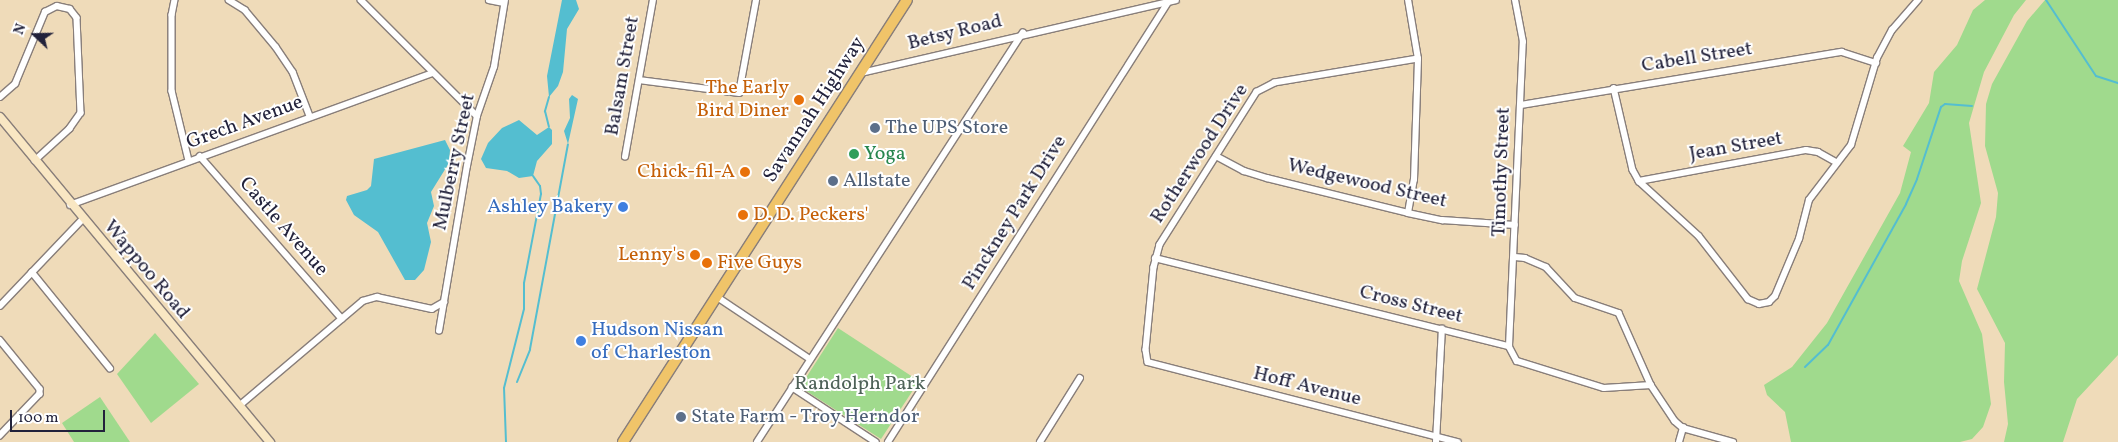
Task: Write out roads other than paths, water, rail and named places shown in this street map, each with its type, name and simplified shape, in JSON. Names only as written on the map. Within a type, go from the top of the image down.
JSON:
[{"type":"highway","name":"Savannah Highway","points":[[623,442],[908,0]]},
{"type":"main road","name":"Wappoo Road","points":[[0,118],[82,220],[270,442]]},
{"type":"street","points":[[175,0],[172,15],[172,91],[189,161]]},
{"type":"street","points":[[229,0],[245,10],[276,47],[293,72],[310,116]]},
{"type":"street","points":[[360,0],[477,116]]},
{"type":"street","points":[[489,0],[504,1]]},
{"type":"street","name":"Balsam Street","points":[[625,157],[653,0]]},
{"type":"street","points":[[639,80],[739,93],[756,0]]},
{"type":"street","name":"Betsy Road","points":[[860,73],[1023,33],[1176,0]]},
{"type":"street","points":[[1408,0],[1418,59],[1414,180],[1408,213]]},
{"type":"street","name":"Timothy Street","points":[[1509,346],[1522,105],[1523,42],[1515,0]]},
{"type":"street","points":[[1614,88],[1633,170],[1639,181],[1699,236],[1748,299],[1759,304],[1769,302],[1775,296],[1799,239],[1809,200],[1836,162],[1851,145],[1876,63],[1892,30],[1918,0]]},
{"type":"street","name":"Mulberry Street","points":[[439,331],[477,116],[494,67],[504,1]]},
{"type":"street","name":"Pinckney Park Drive","points":[[888,442],[1169,1]]},
{"type":"street","points":[[0,97],[15,84],[44,12],[57,6],[70,9],[77,18],[81,113],[70,130],[35,161]]},
{"type":"street","points":[[757,442],[1023,33]]},
{"type":"street","name":"Cabell Street","points":[[1522,105],[1614,88],[1842,52],[1876,63]]},
{"type":"street","name":"Rotherwood Drive","points":[[1148,362],[1155,258],[1160,245],[1262,87],[1418,59]]},
{"type":"street","name":"Grech Avenue","points":[[70,205],[200,156],[432,73]]},
{"type":"street","name":"Jean Street","points":[[1639,181],[1806,150],[1818,152],[1836,162]]},
{"type":"street","name":"Castle Avenue","points":[[200,156],[342,319]]},
{"type":"street","name":"Wedgewood Street","points":[[1216,156],[1244,171],[1408,213],[1442,220],[1515,225]]},
{"type":"street","points":[[0,306],[82,220]]},
{"type":"street","points":[[1515,257],[1546,268],[1575,298],[1619,313],[1651,385],[1683,428],[1733,442]]},
{"type":"street","name":"Cross Street","points":[[1155,258],[1509,346]]},
{"type":"street","points":[[32,272],[110,368]]},
{"type":"street","points":[[716,296],[810,359]]},
{"type":"street","points":[[239,406],[363,301],[377,297],[432,309],[444,302]]},
{"type":"street","points":[[1436,439],[1442,329]]},
{"type":"street","points":[[0,340],[40,389],[40,394],[0,436]]},
{"type":"street","points":[[1509,346],[1517,361],[1604,388],[1651,385]]},
{"type":"street","name":"Hoff Avenue","points":[[1148,362],[1436,439],[1458,442]]},
{"type":"street","points":[[1040,442],[1080,378]]},
{"type":"street","points":[[792,388],[876,442]]},
{"type":"street","points":[[1679,442],[1683,428]]},
{"type":"water","points":[[562,0],[576,0],[579,9],[567,29],[563,72],[558,86],[549,97],[547,76]]},
{"type":"water","points":[[572,95],[578,99],[568,144],[564,131],[570,118],[569,99]]},
{"type":"water","points":[[519,120],[537,135],[549,127],[552,130],[552,144],[537,161],[533,176],[519,178],[507,171],[486,168],[481,159],[488,143],[502,128]]},
{"type":"water","points":[[445,140],[450,150],[449,163],[431,192],[434,206],[427,223],[431,242],[424,270],[415,280],[405,280],[378,232],[354,215],[346,200],[347,196],[367,190],[371,186],[374,159]]},
{"type":"waterway","points":[[2046,0],[2096,76],[2118,83]]},
{"type":"waterway","points":[[549,97],[545,111],[549,127]]},
{"type":"waterway","points":[[1805,367],[1828,345],[1906,204],[1917,179],[1941,107],[1945,104],[1972,106]]},
{"type":"waterway","points":[[517,382],[530,349],[568,144]]},
{"type":"waterway","points":[[506,442],[504,388],[524,309],[524,283],[541,194],[540,186],[533,176]]},
{"type":"place","name":"The Early Bird Diner","points":[[799,100]]},
{"type":"place","name":"The UPS Store","points":[[875,128]]},
{"type":"place","name":"Yoga","points":[[854,154]]},
{"type":"place","name":"Chick-fil-A","points":[[745,172]]},
{"type":"place","name":"Allstate","points":[[833,181]]},
{"type":"place","name":"Ashley Bakery","points":[[623,207]]},
{"type":"place","name":"D. D. Peckers'","points":[[743,215]]},
{"type":"place","name":"Lenny's","points":[[695,255]]},
{"type":"place","name":"Five Guys","points":[[707,263]]},
{"type":"place","name":"Hudson Nissan of Charleston","points":[[581,341]]},
{"type":"place","name":"State Farm - Troy Herndor","points":[[681,417]]},
{"type":"park label","name":"Randolph Park","points":[[860,384]]}]
